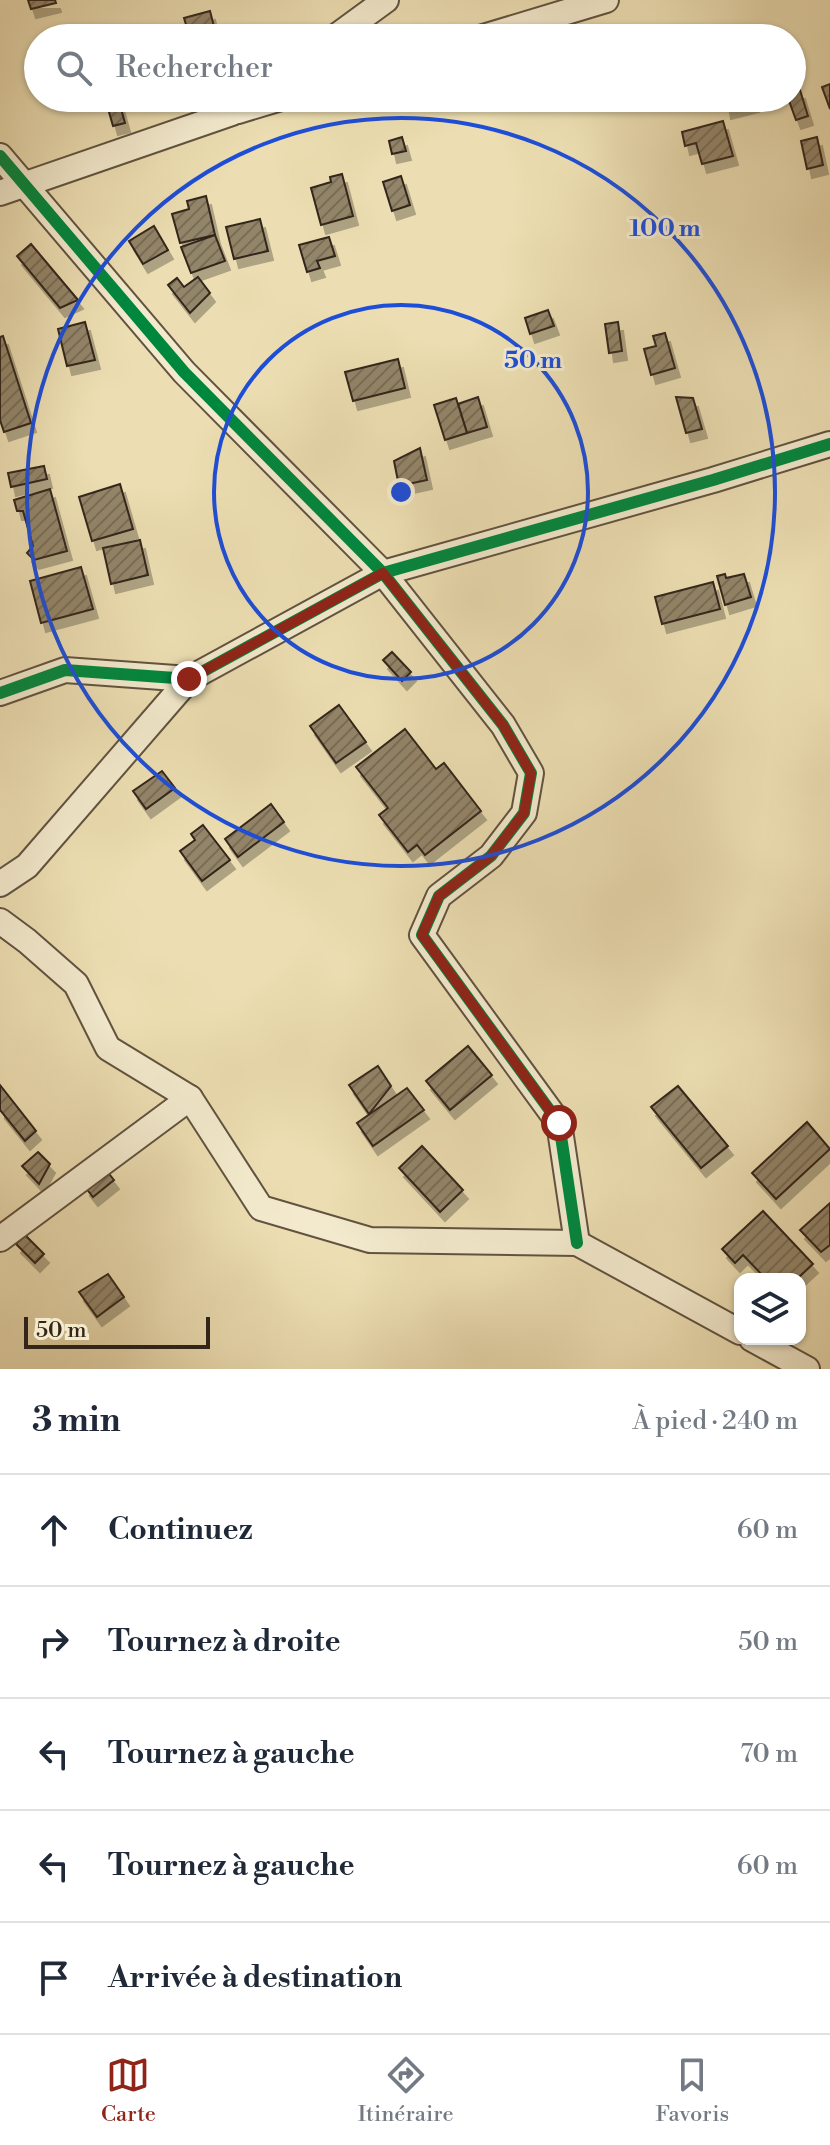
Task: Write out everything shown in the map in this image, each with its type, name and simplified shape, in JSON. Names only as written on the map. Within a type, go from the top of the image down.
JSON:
[{"type":"street","points":[[353,24],[386,0]]},
{"type":"street","points":[[526,24],[606,0]]},
{"type":"street","points":[[0,193],[235,112]]},
{"type":"street","points":[[0,156],[184,372],[383,573],[503,725],[531,773],[524,813],[491,856],[439,896],[422,935],[559,1123],[577,1243]]},
{"type":"street","points":[[0,884],[27,866],[189,679],[383,573],[830,444]]},
{"type":"street","points":[[0,693],[65,670],[189,679]]},
{"type":"street","points":[[0,921],[76,984],[108,1048],[190,1098],[261,1208],[370,1240],[577,1243],[734,1329]]},
{"type":"street","points":[[0,1239],[190,1098]]},
{"type":"street","points":[[763,1345],[807,1369]]},
{"type":"building","points":[[28,0],[55,0],[56,3],[31,9]]},
{"type":"building","points":[[210,11],[213,24],[186,24],[184,18]]},
{"type":"building","points":[[830,84],[830,109],[822,87]]},
{"type":"building","points":[[806,110],[808,116],[796,120],[793,112],[806,112]]},
{"type":"building","points":[[109,112],[122,112],[125,123],[113,126]]},
{"type":"building","points":[[723,121],[733,156],[702,164],[696,143],[685,146],[682,132]]},
{"type":"building","points":[[402,137],[406,151],[392,154],[389,141]]},
{"type":"building","points":[[817,137],[823,165],[807,169],[801,141]]},
{"type":"building","points":[[342,174],[353,216],[321,225],[311,188],[331,182],[330,177]]},
{"type":"building","points":[[401,176],[410,205],[392,211],[383,182]]},
{"type":"building","points":[[206,196],[215,235],[180,243],[172,214],[189,209],[187,201]]},
{"type":"building","points":[[260,219],[268,251],[234,259],[226,227]]},
{"type":"building","points":[[154,226],[168,250],[143,264],[129,241]]},
{"type":"building","points":[[215,235],[225,261],[191,273],[181,247]]},
{"type":"building","points":[[329,237],[335,256],[317,261],[320,268],[307,272],[299,245]]},
{"type":"building","points":[[31,244],[78,300],[60,308],[17,256]]},
{"type":"building","points":[[198,277],[210,293],[190,313],[168,285],[177,278],[184,287]]},
{"type":"building","points":[[548,310],[554,326],[530,334],[525,318]]},
{"type":"building","points":[[85,322],[95,360],[67,366],[58,329]]},
{"type":"building","points":[[618,322],[622,351],[609,353],[605,324]]},
{"type":"building","points":[[665,333],[675,368],[651,375],[644,349],[656,346],[653,336]]},
{"type":"building","points":[[3,336],[31,423],[4,432],[0,420],[0,337]]},
{"type":"building","points":[[398,359],[405,388],[353,401],[345,372]]},
{"type":"building","points":[[478,397],[487,427],[467,433],[458,404]]},
{"type":"building","points":[[676,397],[693,398],[702,429],[686,433]]},
{"type":"building","points":[[456,398],[467,433],[445,440],[434,405]]},
{"type":"building","points":[[420,448],[427,480],[399,486],[394,461]]},
{"type":"building","points":[[44,466],[47,479],[11,487],[8,473]]},
{"type":"building","points":[[120,484],[133,529],[92,541],[79,497]]},
{"type":"building","points":[[50,489],[67,551],[34,560],[27,553],[33,546],[23,511],[17,511],[14,500]]},
{"type":"building","points":[[140,540],[148,575],[111,584],[103,548]]},
{"type":"building","points":[[81,567],[93,609],[41,623],[30,581]]},
{"type":"building","points":[[725,574],[726,578],[744,574],[751,597],[725,605],[717,576]]},
{"type":"building","points":[[713,582],[720,609],[662,624],[655,597]]},
{"type":"building","points":[[392,652],[411,672],[402,681],[383,660]]},
{"type":"building","points":[[339,705],[366,742],[336,763],[310,726]]},
{"type":"building","points":[[405,729],[436,769],[444,763],[481,811],[425,855],[417,845],[408,852],[379,815],[388,808],[356,767]]},
{"type":"building","points":[[162,771],[175,788],[146,809],[133,791]]},
{"type":"building","points":[[271,804],[284,822],[238,857],[225,839]]},
{"type":"building","points":[[203,825],[230,860],[202,881],[180,851],[195,840],[191,834]]},
{"type":"building","points":[[468,1046],[492,1075],[450,1110],[426,1081]]},
{"type":"building","points":[[378,1066],[391,1086],[369,1114],[349,1085]]},
{"type":"building","points":[[0,1085],[36,1131],[25,1141],[0,1110]]},
{"type":"building","points":[[678,1086],[728,1146],[701,1168],[651,1107]]},
{"type":"building","points":[[407,1088],[424,1110],[373,1146],[357,1123]]},
{"type":"building","points":[[807,1122],[830,1149],[776,1199],[752,1173]]},
{"type":"building","points":[[422,1146],[463,1190],[440,1212],[399,1168]]},
{"type":"building","points":[[38,1152],[50,1164],[39,1184],[22,1166]]},
{"type":"building","points":[[106,1170],[114,1180],[93,1197],[85,1187]]},
{"type":"building","points":[[830,1203],[830,1245],[821,1252],[800,1230]]},
{"type":"building","points":[[763,1211],[813,1264],[803,1273],[760,1273],[743,1255],[735,1263],[722,1249]]},
{"type":"building","points":[[25,1235],[44,1254],[35,1263],[16,1244]]},
{"type":"building","points":[[108,1274],[124,1297],[97,1317],[79,1292]]},
{"type":"cycle path","points":[[0,156],[184,372],[383,573],[503,725],[531,773],[524,813],[491,856],[439,896],[422,935],[559,1123],[577,1243]]},
{"type":"cycle path","points":[[0,693],[65,670],[189,679],[383,573],[830,444]]},
{"type":"route","points":[[189,679],[383,573],[503,725],[531,773],[524,813],[491,856],[439,896],[422,935],[559,1123]]}]
